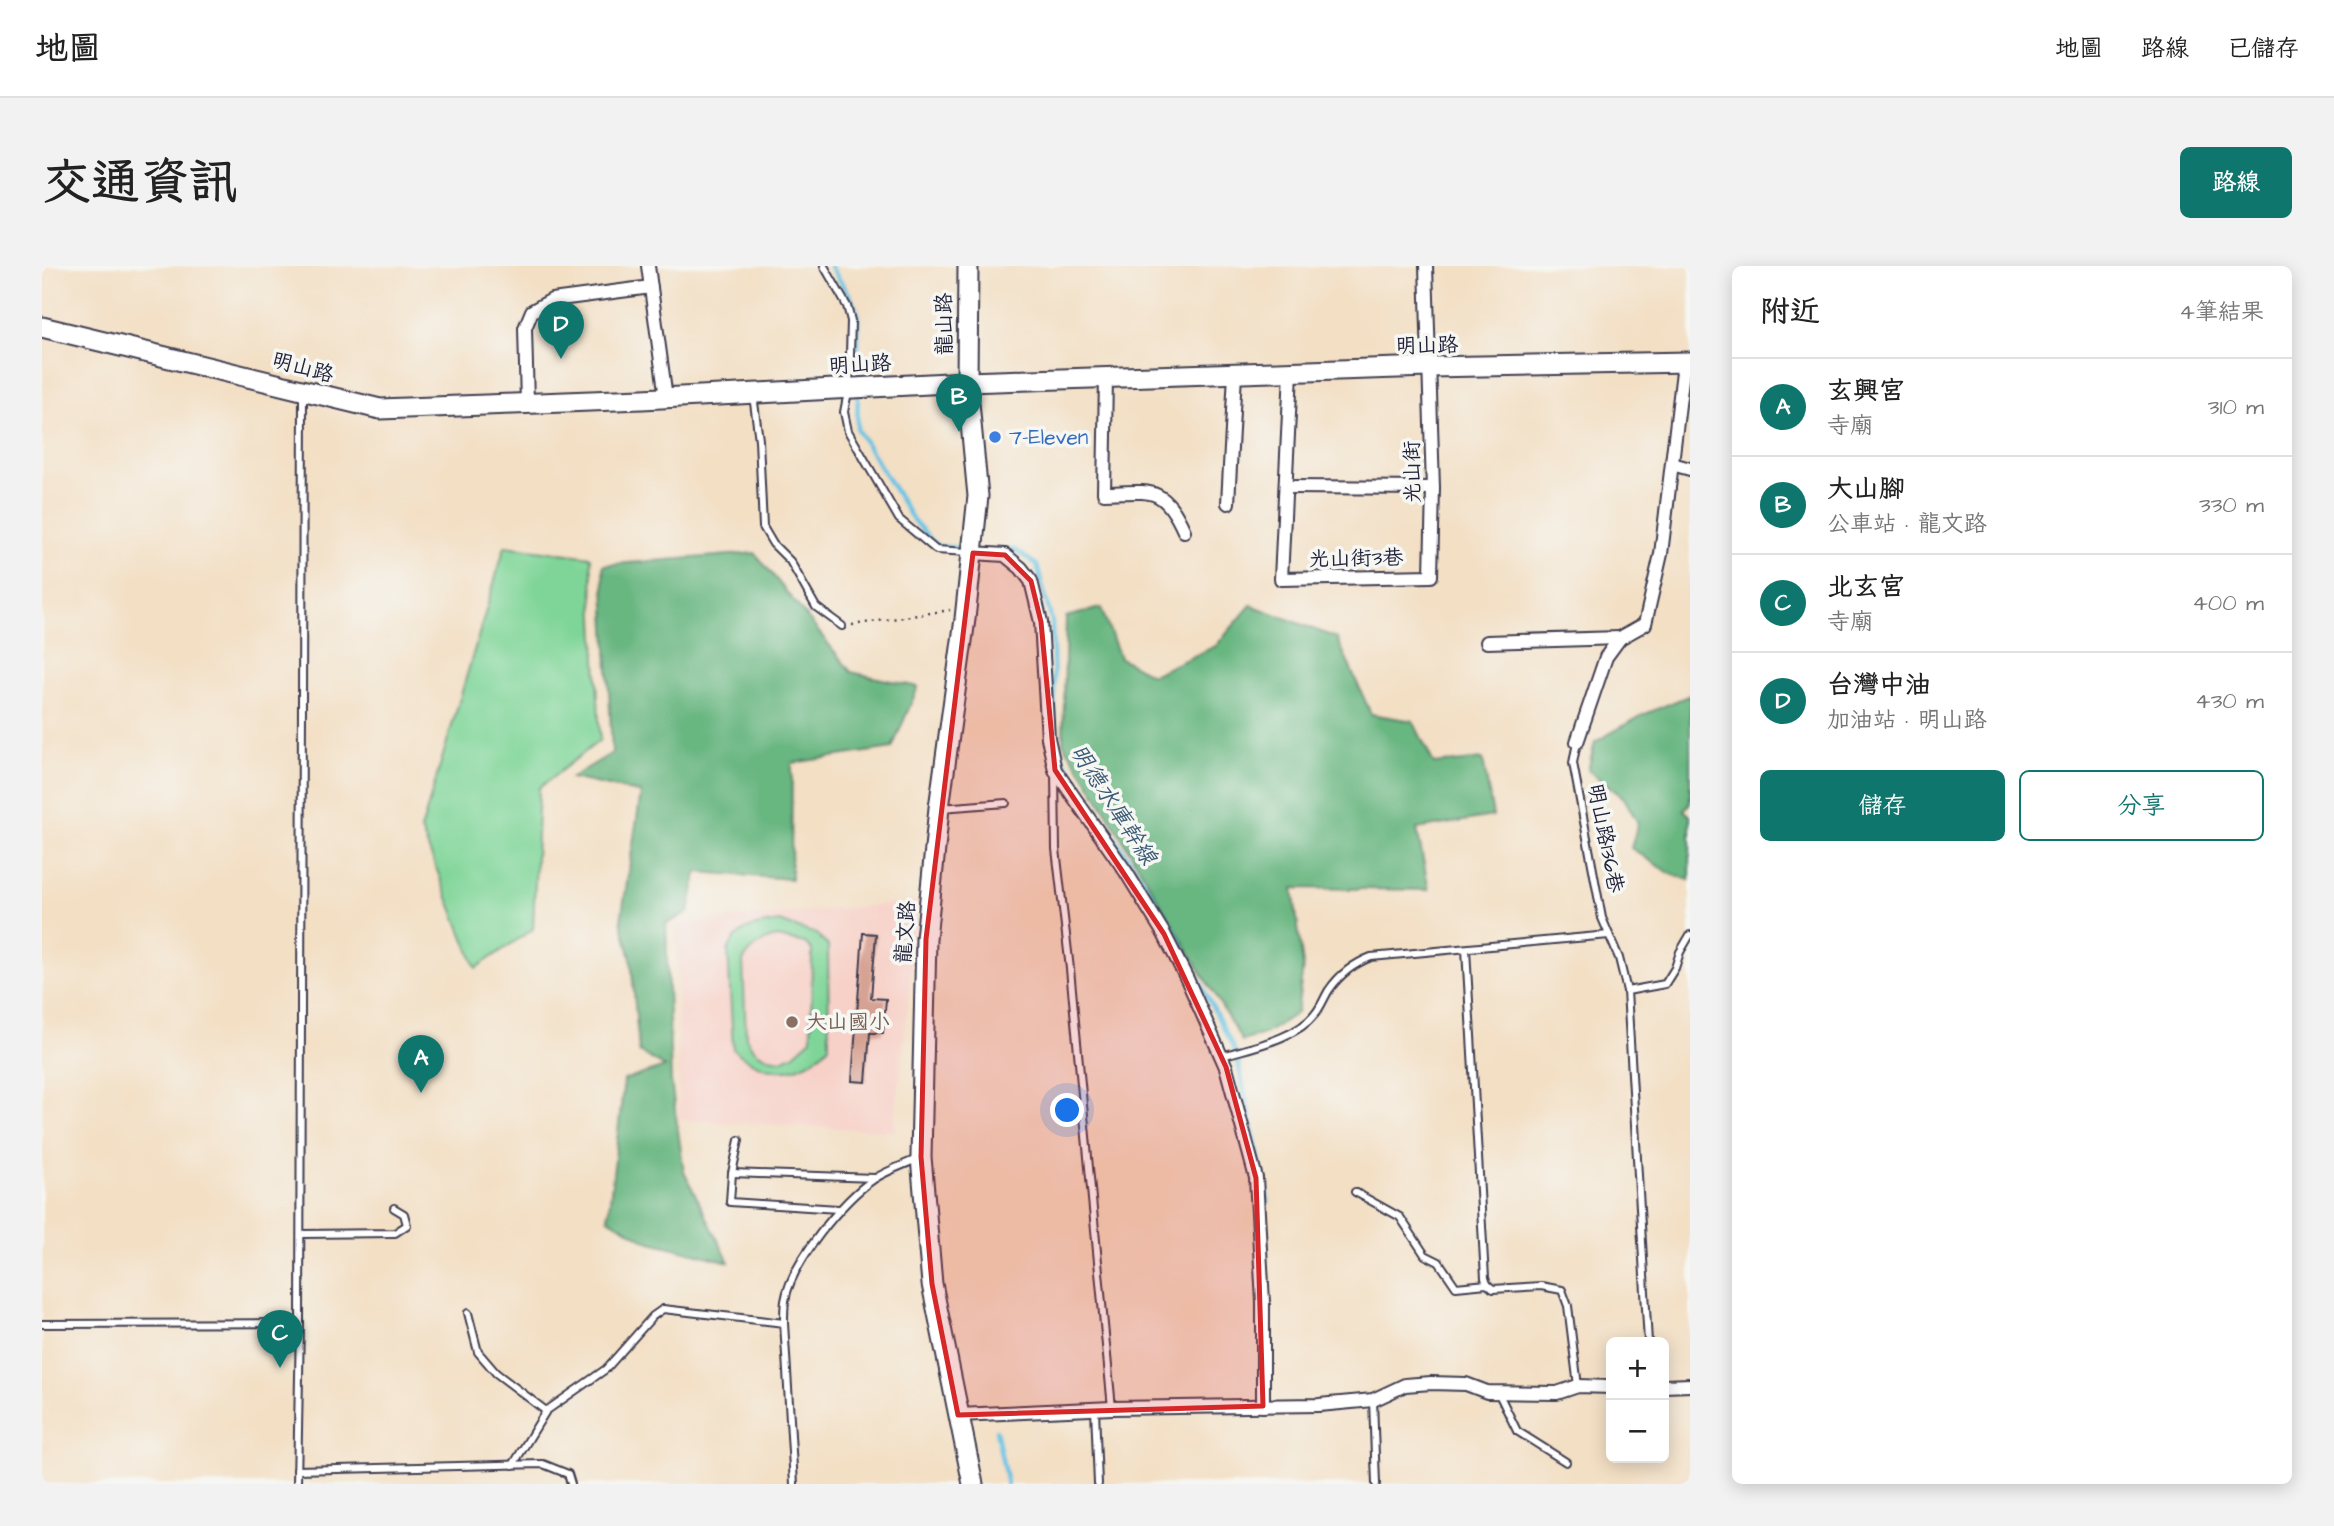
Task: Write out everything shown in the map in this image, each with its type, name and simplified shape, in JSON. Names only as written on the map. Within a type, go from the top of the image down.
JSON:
[{"type":"street","points":[[648,266],[666,398]]},
{"type":"street","name":"龍山路","points":[[967,382],[968,266]]},
{"type":"street","name":"光山街","points":[[1426,266],[1433,488],[1431,576]]},
{"type":"street","points":[[527,403],[525,328],[532,311],[552,300],[651,287]]},
{"type":"street","name":"明山路","points":[[42,327],[380,409],[666,398],[967,382],[1429,367],[1687,363]]},
{"type":"street","name":"明山路136巷","points":[[1577,742],[1606,657],[1619,638],[1645,624],[1661,554],[1687,363]]},
{"type":"street","points":[[1291,372],[1287,487],[1433,488]]},
{"type":"street","points":[[1228,503],[1235,374]]},
{"type":"street","points":[[1106,378],[1104,493],[1153,492],[1173,506],[1184,531]]},
{"type":"street","name":"龍文路","points":[[967,382],[978,496],[967,608],[939,808],[926,939],[920,1157],[932,1284],[973,1484]]},
{"type":"street","points":[[1672,464],[1690,469]]},
{"type":"street","name":"光山街3巷","points":[[1287,487],[1281,579],[1431,576]]},
{"type":"street","points":[[974,549],[1005,555],[1021,568],[1031,581],[1041,622],[1048,738],[1055,770],[1126,873],[1164,934],[1225,1055],[1256,1178],[1264,1302],[1263,1406]]},
{"type":"street","points":[[1487,642],[1619,638]]},
{"type":"street","points":[[958,1415],[1373,1400],[1405,1385],[1431,1383],[1466,1384],[1487,1392],[1557,1393],[1577,1387],[1606,1387]]},
{"type":"street","points":[[1669,1386],[1690,1385]]},
{"type":"lane","points":[[824,266],[848,306],[851,321],[855,387],[844,412],[848,431],[899,519],[936,550],[974,549]]},
{"type":"lane","points":[[297,1484],[301,1234],[303,390]]},
{"type":"lane","points":[[753,393],[759,440],[763,527],[773,544],[789,561],[816,607],[842,626]]},
{"type":"lane","name":"明山路136巷","points":[[1577,742],[1573,762],[1602,918],[1619,958],[1627,991],[1648,1337]]},
{"type":"lane","points":[[1055,770],[1056,849],[1112,1408]]},
{"type":"lane","points":[[939,808],[1006,803]]},
{"type":"lane","points":[[1225,1055],[1271,1042],[1304,1024],[1315,1014],[1328,990],[1342,973],[1366,959],[1609,935]]},
{"type":"lane","points":[[1627,991],[1665,984],[1690,935]]},
{"type":"lane","points":[[1466,949],[1484,1271],[1487,1284],[1493,1289],[1541,1286],[1562,1290],[1569,1306],[1577,1387]]},
{"type":"lane","points":[[739,1140],[732,1173],[730,1202],[838,1209]]},
{"type":"lane","points":[[794,1484],[784,1323],[785,1301],[790,1284],[812,1245],[838,1209],[875,1178],[920,1157]]},
{"type":"lane","points":[[732,1173],[875,1178]]},
{"type":"lane","points":[[1354,1192],[1400,1217],[1425,1255],[1439,1262],[1456,1287],[1487,1284]]},
{"type":"lane","points":[[301,1234],[396,1233],[407,1225],[404,1214],[394,1208]]},
{"type":"lane","points":[[513,1465],[546,1411],[606,1369],[653,1315],[663,1309],[784,1323]]},
{"type":"lane","points":[[468,1313],[478,1352],[496,1373],[546,1411]]},
{"type":"lane","points":[[42,1324],[300,1323]]},
{"type":"lane","points":[[1498,1392],[1517,1431],[1566,1461]]},
{"type":"lane","points":[[1373,1400],[1376,1484]]},
{"type":"lane","points":[[1095,1409],[1098,1484]]},
{"type":"lane","points":[[297,1470],[543,1464],[568,1474],[571,1484]]},
{"type":"path","points":[[842,626],[967,608]]},
{"type":"highlighted area","points":[[973,553],[1005,555],[1031,581],[1041,622],[1055,770],[1164,934],[1226,1067],[1256,1178],[1263,1406],[958,1415],[932,1284],[921,1157],[926,939]]},
{"type":"shaded area","name":"大山國小","points":[[919,901],[894,1131],[679,1120],[677,924]]},
{"type":"green space","points":[[505,546],[591,557],[600,740],[539,788],[533,929],[476,968],[421,830]]},
{"type":"green space","points":[[755,553],[851,672],[918,687],[892,748],[792,763],[791,879],[697,872],[689,912],[666,924],[671,1082],[684,1172],[729,1262],[647,1241],[608,1218],[624,1080],[665,1067],[639,1052],[631,959],[621,920],[641,793],[571,778],[612,753],[603,565]]},
{"type":"green space","points":[[1251,605],[1337,638],[1371,714],[1413,721],[1434,764],[1483,759],[1493,816],[1417,829],[1429,890],[1293,888],[1303,966],[1297,1013],[1266,1033],[1242,1041],[1063,743],[1066,617],[1101,608],[1120,658],[1152,675],[1216,646]]},
{"type":"green space","points":[[1690,695],[1690,803],[1684,810],[1690,816],[1690,880],[1669,873],[1631,848],[1638,823],[1624,798],[1588,770],[1595,742],[1643,715]]},
{"type":"green space","points":[[779,922],[817,934],[828,946],[829,1046],[806,1064],[782,1070],[758,1065],[733,1049],[728,950],[737,936],[748,928]],"holes":[[[772,938],[805,943],[812,950],[811,1039],[793,1055],[781,1060],[769,1058],[758,1053],[746,1037],[743,961],[757,945]]]},
{"type":"building","points":[[863,933],[876,934],[871,998],[886,999],[883,1033],[870,1033],[866,1082],[852,1081]]},
{"type":"waterway","name":"明德水庫幹線","points":[[830,266],[851,297],[858,314],[858,383]]},
{"type":"waterway","name":"明德水庫幹線","points":[[858,392],[857,429],[913,520],[937,546],[966,548]]},
{"type":"waterway","name":"明德水庫幹線","points":[[1003,550],[1015,550],[1037,565],[1052,622],[1056,748],[1170,923],[1236,1053],[1268,1201]]},
{"type":"waterway","points":[[996,1430],[1007,1484]]},
{"type":"place","name":"台灣中油","points":[[561,359]]},
{"type":"place","name":"大山腳","points":[[959,432]]},
{"type":"place","name":"7-Eleven","points":[[995,437]]},
{"type":"place","name":"大山國小","points":[[792,1022]]},
{"type":"place","name":"玄興宮","points":[[421,1093]]},
{"type":"place","name":"北玄宮","points":[[280,1368]]}]
